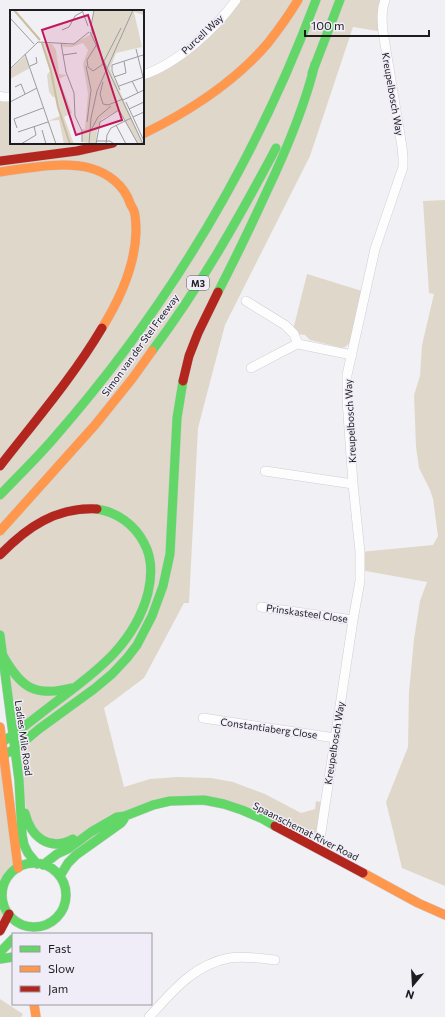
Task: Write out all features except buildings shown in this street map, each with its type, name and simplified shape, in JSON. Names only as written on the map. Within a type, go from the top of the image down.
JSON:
[{"type":"main road","points":[[144,134],[182,115],[207,99],[233,78],[261,52],[283,24],[298,0]]},
{"type":"main road","name":"Simon van der Stel Freeway","points":[[0,495],[54,438],[90,395],[142,327],[190,256],[236,176],[270,110],[316,0]]},
{"type":"main road","name":"Simon van der Stel Freeway","points":[[0,531],[108,408],[166,333],[207,270],[261,178],[300,100],[340,0]]},
{"type":"main road","points":[[3,755],[15,748],[115,671],[146,630],[161,598],[170,554],[177,418],[181,392],[190,356],[198,333],[270,187],[285,153],[309,89],[315,64]]},
{"type":"main road","points":[[0,161],[77,151],[108,144]]},
{"type":"main road","points":[[0,172],[67,166],[84,167],[99,171],[110,177],[120,186],[127,196],[134,211],[136,227],[133,256],[123,290],[114,308],[93,344],[39,417],[0,466]]},
{"type":"main road","points":[[0,555],[18,537],[48,518],[73,510],[90,510],[106,511],[120,517],[132,525],[142,537],[148,550],[151,564],[151,579],[148,594],[142,610],[134,627],[113,655],[78,686],[2,742]]},
{"type":"main road","name":"Ladies Mile Road","points":[[0,635],[19,780],[22,835],[24,845],[28,853],[40,864]]},
{"type":"main road","points":[[2,654],[9,667],[15,674],[26,685],[33,689],[41,692],[54,692],[78,686]]},
{"type":"main road","points":[[0,728],[18,868]]},
{"type":"main road","points":[[20,799],[30,827],[40,839],[49,843],[64,844],[91,832]]},
{"type":"main road","name":"Spaanschemat River Road","points":[[40,864],[68,849],[91,832],[117,817],[125,816],[153,805],[170,801],[204,800],[224,804],[263,819],[418,903],[445,915]]},
{"type":"main road","name":"Spaanschemat River Road","points":[[60,876],[73,858],[121,823],[125,816]]},
{"type":"main road","points":[[34,929],[18,923],[5,909],[3,902],[3,889],[12,872],[18,868],[30,864],[40,864],[50,867],[60,876],[65,888],[66,901],[64,907],[56,918],[49,933]]},
{"type":"main road","points":[[0,931],[9,914]]},
{"type":"main road","points":[[22,933],[46,925],[56,918]]},
{"type":"main road","points":[[0,952],[12,939]]},
{"type":"main road","points":[[0,958],[12,957]]},
{"type":"main road","points":[[34,1005],[36,1017]]},
{"type":"main road","points":[[36,1017],[39,1005]]},
{"type":"street","name":"Purcell Way","points":[[144,74],[173,60],[198,41],[236,0]]},
{"type":"street","name":"Kreupelbosch Way","points":[[317,848],[321,832],[360,581],[360,552],[353,484],[347,375],[375,249],[403,167],[404,158],[383,32],[382,16],[385,0]]},
{"type":"street","points":[[246,301],[285,325],[294,334],[298,344]]},
{"type":"street","points":[[251,368],[298,344],[352,355]]},
{"type":"street","points":[[265,471],[353,484]]},
{"type":"street","name":"Prinskasteel Close","points":[[261,607],[353,620]]},
{"type":"street","name":"Constantiaberg Close","points":[[203,718],[335,738]]},
{"type":"street","points":[[149,1017],[179,985],[190,975],[204,966],[230,958],[258,958],[275,960]]},
{"type":"shaded area","points":[[236,0],[385,0],[383,32],[353,27],[310,156],[225,325],[198,428],[189,603],[184,603],[144,678],[104,708],[124,787],[150,779],[177,777],[211,778],[233,782],[265,794],[301,813],[315,809],[316,801],[325,803],[317,848],[242,810],[170,801],[58,845],[29,827],[0,635],[0,96],[10,97],[10,144],[144,144],[144,74],[173,60]]},
{"type":"shaded area","points":[[445,200],[445,886],[402,868],[386,802],[408,747],[409,692],[414,639],[420,601],[427,582],[360,570],[360,552],[433,545],[438,536],[433,499],[419,468],[416,447],[414,395],[420,376],[422,345],[434,294],[429,293],[423,201]]},
{"type":"shaded area","points":[[307,274],[362,291],[350,343],[345,347],[342,348],[310,340],[305,335],[297,334],[292,328],[294,326]]},
{"type":"shaded area","points":[[0,727],[18,868],[9,878],[4,889],[4,901],[9,914],[0,931]]},
{"type":"shaded area","points":[[0,999],[23,1014],[21,1017],[0,1017]]},
{"type":"traffic: fast","points":[[0,495],[48,445],[95,389],[134,338],[171,285],[205,231],[237,175],[266,118],[316,0]]},
{"type":"traffic: fast","points":[[312,73],[340,0]]},
{"type":"traffic: fast","points":[[218,292],[249,230],[287,146],[306,97],[315,64]]},
{"type":"traffic: fast","points":[[152,351],[170,327],[203,277],[248,200],[276,148]]},
{"type":"traffic: fast","points":[[3,755],[15,749],[112,674],[137,645],[152,616],[163,586],[170,554],[177,418],[183,381]]},
{"type":"traffic: fast","points":[[2,742],[102,665],[125,640],[142,610],[148,593],[151,574],[147,549],[140,536],[125,520],[112,513],[97,509]]},
{"type":"traffic: fast","points":[[0,635],[19,780],[22,835],[24,845],[28,853],[37,864]]},
{"type":"traffic: fast","points":[[2,654],[15,674],[29,687],[47,691],[58,691],[71,688]]},
{"type":"traffic: fast","points":[[43,865],[57,854],[68,849],[91,832],[117,817],[125,816],[153,805],[170,801],[204,800],[224,804],[263,819],[275,826]]},
{"type":"traffic: fast","points":[[25,813],[32,829],[42,840],[56,844],[64,843],[73,839]]},
{"type":"traffic: fast","points":[[60,876],[68,863],[76,855],[121,823],[124,819]]},
{"type":"traffic: fast","points":[[34,863],[52,869],[60,877],[66,895],[60,913],[52,921],[34,927],[16,921],[8,913],[2,895],[8,877],[16,869],[34,863]]},
{"type":"traffic: fast","points":[[0,952],[12,940]]},
{"type":"traffic: fast","points":[[0,959],[12,957]]},
{"type":"traffic: slow","points":[[144,133],[194,106],[241,71],[268,43],[298,0]]},
{"type":"traffic: slow","points":[[0,172],[57,165],[80,166],[103,173],[119,185],[124,191],[134,210],[136,218],[133,258],[130,270],[115,306],[102,328]]},
{"type":"traffic: slow","points":[[0,531],[95,425],[132,379],[152,351]]},
{"type":"traffic: slow","points":[[0,727],[18,868]]},
{"type":"traffic: slow","points":[[363,873],[418,903],[445,915]]},
{"type":"traffic: slow","points":[[34,1005],[36,1017]]},
{"type":"traffic: jam","points":[[0,161],[77,151],[108,144]]},
{"type":"traffic: jam","points":[[183,381],[189,356],[198,333],[218,292]]},
{"type":"traffic: jam","points":[[0,466],[79,364],[102,328]]},
{"type":"traffic: jam","points":[[0,555],[21,536],[43,521],[55,515],[68,511],[97,509]]},
{"type":"traffic: jam","points":[[275,826],[363,873]]},
{"type":"traffic: jam","points":[[0,931],[9,914]]}]
